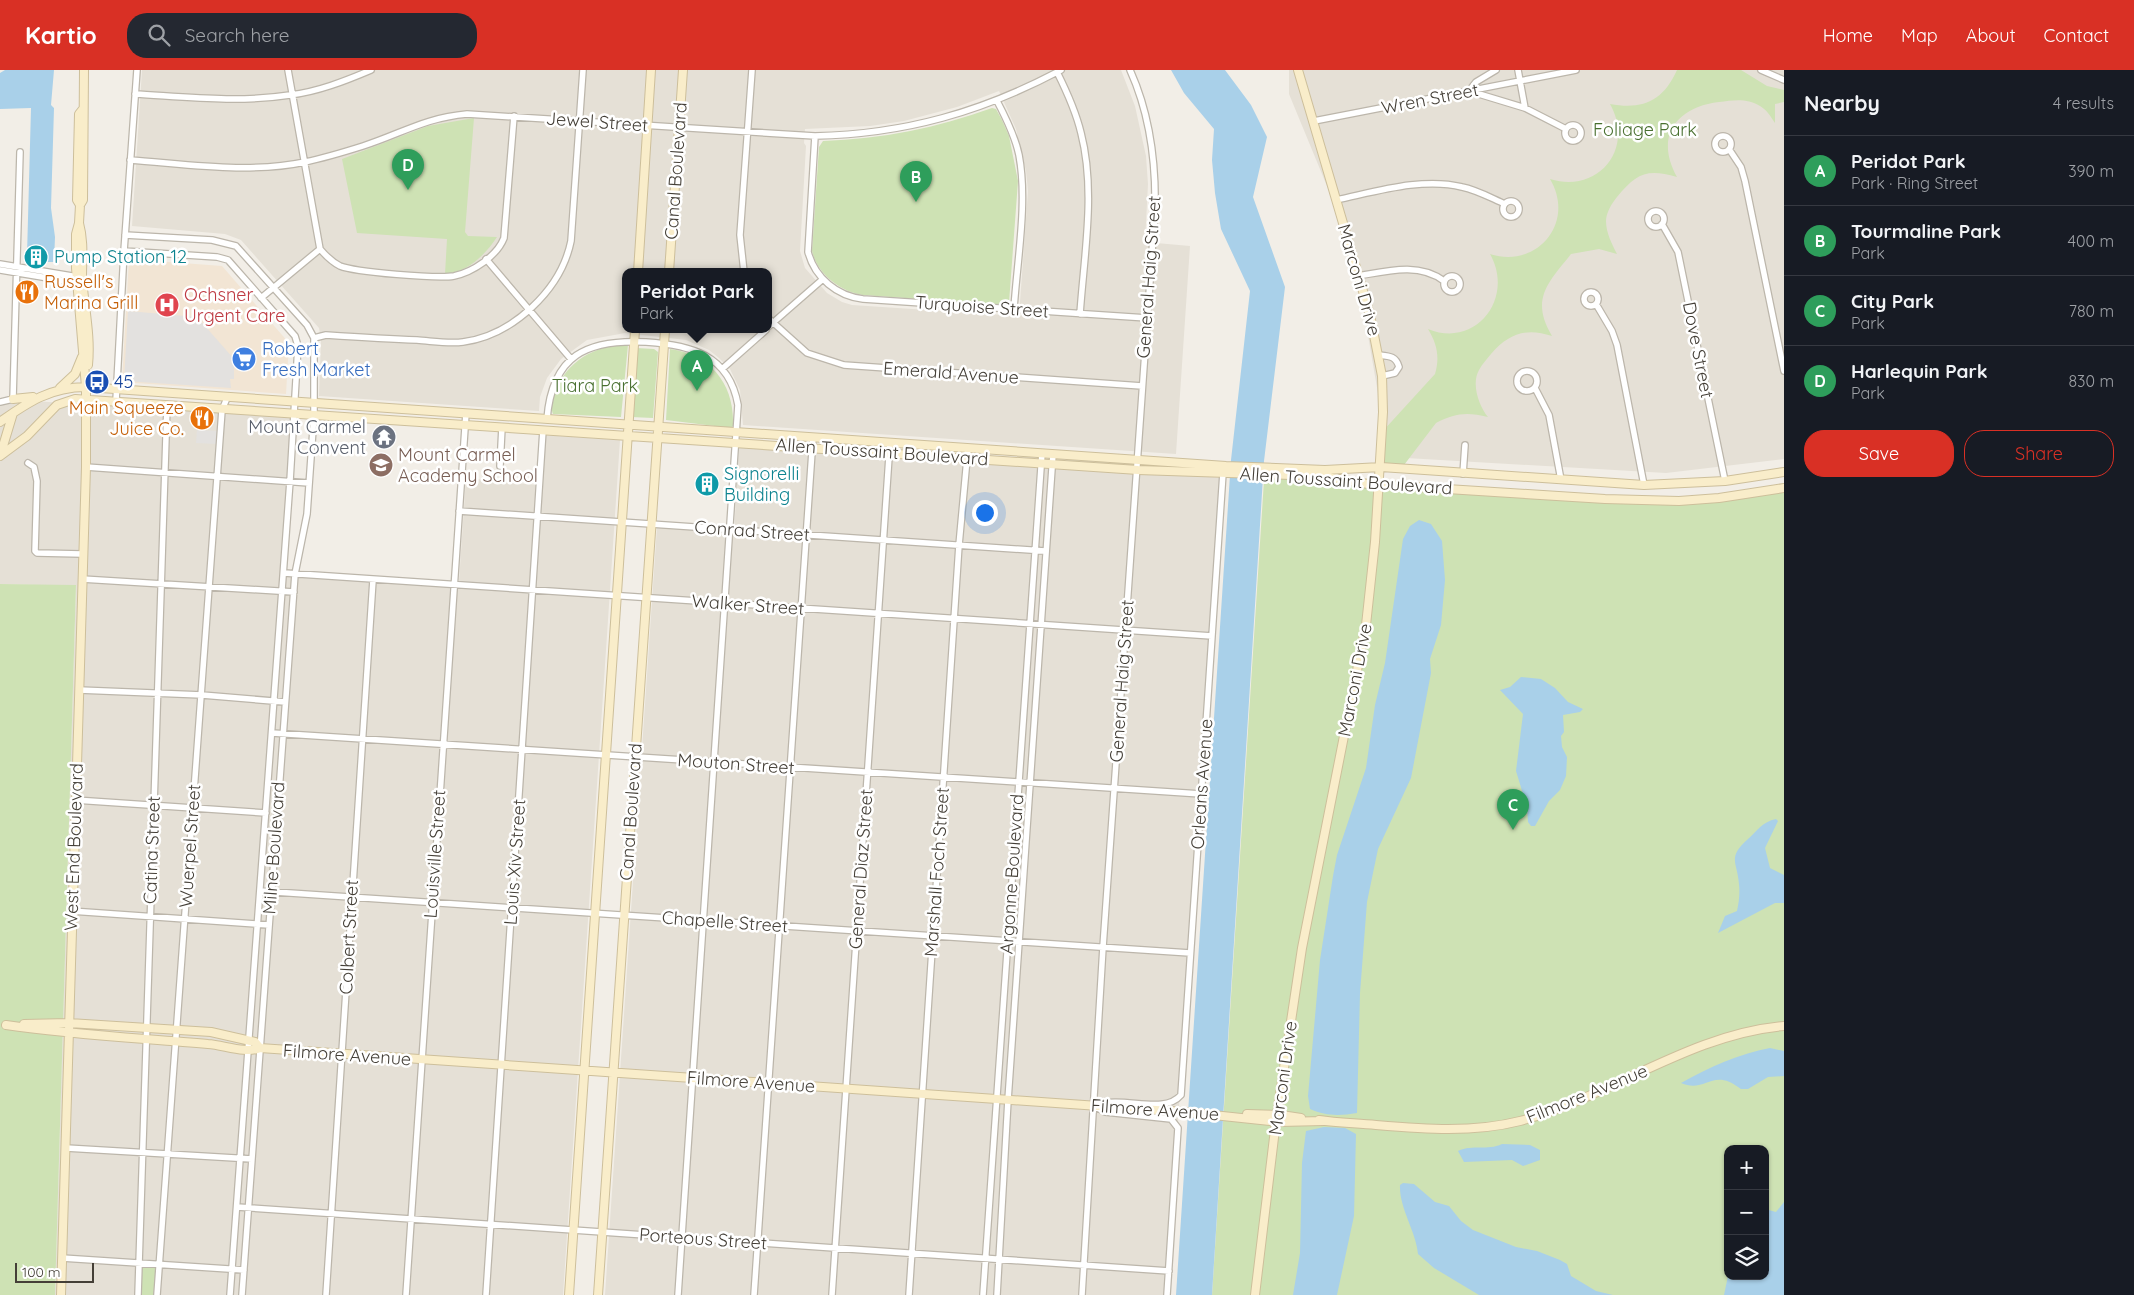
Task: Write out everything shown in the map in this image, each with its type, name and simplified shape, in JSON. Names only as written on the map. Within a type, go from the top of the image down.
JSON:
[{"type":"main road","points":[[84,70],[82,109],[85,114],[81,157],[83,200],[80,205],[79,223],[82,234],[79,279],[86,388]]},
{"type":"main road","name":"Canal Boulevard","points":[[638,268],[651,70]]},
{"type":"main road","name":"Canal Boulevard","points":[[669,268],[682,70]]},
{"type":"main road","name":"Marconi Drive","points":[[1254,1295],[1302,948],[1366,625],[1381,467],[1382,376],[1379,355],[1370,315],[1298,70]]},
{"type":"main road","points":[[79,279],[90,343],[86,388]]},
{"type":"main road","name":"Canal Boulevard","points":[[569,1295],[635,333]]},
{"type":"main road","name":"Canal Boulevard","points":[[598,1295],[615,1073],[624,915],[665,333]]},
{"type":"main road","points":[[58,389],[75,374],[84,348]]},
{"type":"main road","name":"West End Boulevard","points":[[61,1295],[86,467],[86,388]]},
{"type":"main road","name":"Allen Toussaint Boulevard","points":[[0,422],[40,396],[58,389],[117,389],[1138,459],[1192,463],[1225,471]]},
{"type":"main road","points":[[13,399],[27,399],[40,396]]},
{"type":"main road","name":"Allen Toussaint Boulevard","points":[[0,456],[27,436],[56,405],[65,400],[86,399],[222,410],[465,424],[1192,473],[1381,467],[1644,485],[1725,481],[1784,472]]},
{"type":"main road","points":[[0,456],[13,413]]},
{"type":"main road","points":[[495,415],[498,427]]},
{"type":"main road","points":[[582,432],[583,422]]},
{"type":"main road","points":[[690,440],[691,429]]},
{"type":"main road","points":[[776,434],[776,445]]},
{"type":"main road","points":[[1192,463],[1192,473]]},
{"type":"main road","name":"Allen Toussaint Boulevard","points":[[1269,471],[1380,484],[1606,499],[1679,501],[1767,492],[1784,488]]},
{"type":"main road","points":[[1428,487],[1429,471]]},
{"type":"main road","points":[[1764,476],[1767,492]]},
{"type":"main road","points":[[1605,483],[1606,499]]},
{"type":"main road","name":"Filmore Avenue","points":[[3,1024],[69,1023],[211,1032],[249,1040],[255,1042],[260,1048]]},
{"type":"main road","name":"Filmore Avenue","points":[[3,1024],[69,1034],[176,1041],[249,1050],[260,1048],[1436,1129],[1511,1123],[1548,1112],[1707,1045],[1755,1031],[1784,1026]]},
{"type":"street","points":[[116,401],[125,235],[137,70]]},
{"type":"street","points":[[288,70],[320,249],[332,261],[351,269],[445,276],[472,269],[500,246],[506,226],[514,116]]},
{"type":"street","points":[[136,94],[240,100],[292,95],[330,85],[371,70]]},
{"type":"street","points":[[125,235],[230,243],[241,250],[274,287],[307,325],[314,338],[326,335],[464,342],[494,333],[529,310],[554,283],[569,250],[582,70]]},
{"type":"street","points":[[744,268],[740,235],[752,70]]},
{"type":"street","name":"General Haig Street","points":[[1082,1295],[1103,947],[1155,210],[1154,162],[1143,106],[1130,70]]},
{"type":"street","points":[[1496,70],[1476,82],[1469,91],[1525,108],[1566,129]]},
{"type":"street","points":[[1518,70],[1525,108]]},
{"type":"street","name":"Wren Street","points":[[1314,121],[1576,70]]},
{"type":"street","points":[[1761,70],[1784,80]]},
{"type":"street","points":[[1059,71],[1078,120],[1087,167],[1088,203],[1080,314]]},
{"type":"street","name":"Jewel Street","points":[[130,160],[232,167],[282,166],[364,146],[431,119],[468,114],[815,136],[845,135],[905,128],[997,101],[1059,71]]},
{"type":"street","points":[[997,101],[1012,132],[1020,167],[1022,204],[1014,309]]},
{"type":"street","name":"Turquoise Street","points":[[815,136],[808,252],[810,260],[823,279],[842,295],[850,298],[1147,318]]},
{"type":"street","points":[[1729,149],[1741,167],[1745,180],[1784,371]]},
{"type":"street","points":[[0,402],[13,399],[20,152]]},
{"type":"street","points":[[1336,200],[1388,189],[1443,184],[1474,190],[1505,204]]},
{"type":"street","name":"Dove Street","points":[[1662,224],[1678,252],[1725,481]]},
{"type":"street","points":[[262,298],[320,249]]},
{"type":"street","name":"Milne Boulevard","points":[[124,252],[224,259],[235,267],[297,340],[284,573],[230,1295]]},
{"type":"street","points":[[486,259],[571,360]]},
{"type":"street","points":[[0,264],[16,269],[79,279]]},
{"type":"street","points":[[0,270],[16,269]]},
{"type":"street","points":[[1358,276],[1392,270],[1412,269],[1438,276],[1444,281]]},
{"type":"street","points":[[772,322],[823,279]]},
{"type":"street","points":[[1596,304],[1612,331],[1616,345],[1644,485]]},
{"type":"street","name":"Emerald Avenue","points":[[772,327],[807,353],[844,366],[1142,386]]},
{"type":"street","points":[[722,369],[760,333]]},
{"type":"street","name":"Milne Boulevard","points":[[242,1295],[295,574],[304,535],[309,482],[314,415],[314,338]]},
{"type":"street","points":[[546,419],[553,385],[571,360],[598,344],[616,341],[664,344],[699,351],[722,369],[731,383],[737,399],[737,432],[678,1295]]},
{"type":"street","points":[[1379,355],[1392,356],[1397,361],[1398,367],[1395,373],[1382,376]]},
{"type":"street","points":[[1535,388],[1549,415],[1561,480]]},
{"type":"street","name":"Wuerpel Street","points":[[157,1295],[222,410],[227,398]]},
{"type":"street","name":"Catina Street","points":[[138,1295],[167,406]]},
{"type":"street","name":"Louisville Street","points":[[406,1295],[466,413]]},
{"type":"street","points":[[498,427],[500,466]]},
{"type":"street","name":"Louis Xiv Street","points":[[486,1295],[543,430]]},
{"type":"street","points":[[754,1295],[814,437]]},
{"type":"street","name":"General Diaz Street","points":[[832,1295],[890,442]]},
{"type":"street","points":[[1463,474],[1465,445]]},
{"type":"street","name":"Marshall Foch Street","points":[[909,1295],[959,545],[968,448]]},
{"type":"street","name":"Argonne Boulevard","points":[[983,1295],[1042,453]]},
{"type":"street","name":"Argonne Boulevard","points":[[997,1295],[1029,783],[1053,454]]},
{"type":"street","points":[[28,463],[34,467],[38,481],[35,551],[38,554],[82,554]]},
{"type":"street","points":[[86,467],[309,482]]},
{"type":"street","name":"Orleans Avenue","points":[[1094,1106],[1106,1101],[1164,1104],[1175,1102],[1181,1095],[1225,471]]},
{"type":"street","name":"Conrad Street","points":[[459,511],[1045,551]]},
{"type":"street","name":"Walker Street","points":[[284,573],[1212,636]]},
{"type":"street","points":[[82,579],[294,592]]},
{"type":"street","name":"Colbert Street","points":[[326,1295],[373,580]]},
{"type":"street","points":[[79,690],[158,693],[286,702]]},
{"type":"street","name":"Mouton Street","points":[[272,733],[1201,794]]},
{"type":"street","points":[[76,800],[266,813]]},
{"type":"street","name":"Chapelle Street","points":[[260,891],[1190,953]]},
{"type":"street","points":[[72,911],[269,924]]},
{"type":"street","points":[[1094,1106],[1105,1112],[1171,1118],[1178,1128],[1167,1295]]},
{"type":"street","points":[[66,1148],[252,1159]]},
{"type":"street","name":"Porteous Street","points":[[237,1207],[1169,1270]]},
{"type":"street","points":[[62,1258],[244,1270]]},
{"type":"shaded area","points":[[142,70],[1121,70],[1135,106],[1146,156],[1148,184],[1145,242],[1190,246],[1176,454],[743,425],[740,390],[730,369],[709,350],[686,340],[625,333],[587,340],[561,359],[547,378],[540,397],[539,411],[319,396],[321,341],[319,328],[241,240],[225,234],[132,226]],"holes":[[[999,91],[1016,129],[1026,171],[1028,191],[1019,316],[852,305],[842,302],[827,293],[805,268],[800,251],[806,146],[804,143],[805,129],[870,126],[904,121],[957,107]]]},
{"type":"shaded area","points":[[1289,70],[1784,70],[1784,459],[1666,473],[1389,457],[1366,324],[1343,225],[1289,94]]},
{"type":"shaded area","points":[[129,259],[222,266],[289,343],[286,394],[122,382]]},
{"type":"shaded area","points":[[128,311],[197,317],[234,359],[234,379],[230,379],[231,388],[124,381]]},
{"type":"shaded area","points":[[0,399],[292,417],[281,569],[459,582],[466,478],[537,485],[541,435],[620,440],[563,1295],[55,1295],[76,586],[0,584]]},
{"type":"shaded area","points":[[197,430],[217,431],[216,444],[196,443]]},
{"type":"shaded area","points":[[739,447],[1226,478],[1165,1295],[605,1295],[657,527],[734,533]]},
{"type":"green space","name":"Foliage Park","points":[[1677,70],[1741,70],[1767,86],[1784,90],[1784,102],[1775,104],[1775,123],[1760,106],[1740,100],[1704,105],[1691,110],[1681,117],[1669,137],[1668,149],[1670,162],[1677,177],[1657,173],[1642,175],[1624,189],[1610,208],[1606,218],[1606,225],[1617,254],[1599,249],[1571,254],[1549,283],[1542,301],[1542,312],[1552,336],[1543,333],[1526,332],[1511,337],[1497,347],[1479,370],[1476,382],[1477,395],[1488,417],[1461,414],[1436,423],[1401,469],[1381,467],[1382,432],[1435,374],[1437,351],[1428,329],[1445,333],[1461,332],[1475,326],[1486,316],[1494,302],[1498,287],[1496,271],[1490,254],[1507,257],[1523,255],[1547,239],[1555,226],[1558,211],[1557,195],[1550,179],[1568,182],[1584,180],[1608,164],[1615,151],[1618,136],[1617,120],[1610,104],[1632,106],[1651,101],[1665,89]]},
{"type":"green space","points":[[992,108],[996,109],[1009,136],[1018,181],[1009,303],[1004,305],[863,295],[846,290],[831,280],[819,267],[812,251],[819,147],[823,141],[867,138],[930,127]]},
{"type":"green space","points":[[474,118],[465,232],[468,236],[497,237],[475,262],[461,270],[445,274],[447,239],[357,233],[342,159],[428,126]]},
{"type":"green space","name":"Tiara Park","points":[[616,345],[628,345],[621,417],[553,414],[552,405],[556,391],[567,371],[575,363],[594,351]]},
{"type":"green space","points":[[636,348],[654,349],[658,352],[653,418],[631,417]]},
{"type":"green space","points":[[670,349],[697,357],[718,374],[730,397],[733,411],[733,426],[731,428],[666,420]]},
{"type":"green space","points":[[1282,475],[1354,482],[1679,501],[1784,488],[1784,1295],[1212,1295],[1264,480]]},
{"type":"green space","points":[[0,584],[76,585],[55,1295],[0,1295]]},
{"type":"green space","points":[[142,1266],[156,1267],[154,1295],[142,1295]]},
{"type":"water","points":[[5,70],[54,70],[51,105],[54,108],[51,208],[55,237],[54,262],[43,262],[42,256],[27,255],[31,108],[0,109],[0,73]]},
{"type":"water","points":[[1171,70],[1225,70],[1251,105],[1267,137],[1253,197],[1285,287],[1264,461],[1212,1295],[1176,1295],[1231,460],[1250,291],[1221,229],[1212,160],[1214,129],[1184,93]]},
{"type":"water","points":[[1419,520],[1431,524],[1442,541],[1445,580],[1441,625],[1430,659],[1431,673],[1411,778],[1378,849],[1367,902],[1360,993],[1357,1113],[1327,1114],[1310,1109],[1308,1096],[1320,960],[1333,876],[1337,855],[1366,768],[1375,705],[1385,663],[1403,539],[1410,526]]},
{"type":"water","points":[[1521,677],[1541,679],[1555,688],[1568,702],[1583,709],[1580,712],[1563,715],[1564,732],[1561,736],[1562,747],[1567,757],[1566,776],[1560,790],[1549,801],[1535,826],[1531,826],[1528,822],[1527,807],[1516,771],[1523,714],[1500,690],[1510,687]]},
{"type":"water","points":[[1776,819],[1778,821],[1765,848],[1770,868],[1784,875],[1784,903],[1775,903],[1718,933],[1725,916],[1737,911],[1739,887],[1735,856],[1737,851],[1760,827]]},
{"type":"water","points":[[1770,1048],[1784,1051],[1784,1076],[1768,1077],[1748,1089],[1741,1089],[1723,1080],[1697,1085],[1681,1083],[1724,1062]]},
{"type":"water","points":[[1324,1127],[1345,1128],[1356,1134],[1354,1216],[1337,1295],[1293,1295],[1300,1253],[1302,1163],[1306,1131]]},
{"type":"water","points":[[1502,1144],[1530,1145],[1540,1150],[1540,1160],[1523,1166],[1512,1160],[1464,1162],[1458,1151],[1469,1148],[1491,1147]]},
{"type":"water","points":[[1403,1183],[1414,1184],[1435,1202],[1449,1206],[1461,1221],[1473,1230],[1516,1247],[1537,1251],[1560,1260],[1567,1264],[1571,1276],[1596,1291],[1613,1295],[1479,1295],[1434,1268],[1418,1254],[1417,1245],[1400,1194],[1400,1185]]},
{"type":"water","points":[[1784,1202],[1784,1295],[1724,1295],[1727,1280],[1769,1280],[1769,1210],[1776,1212]]},
{"type":"place","name":"Harlequin Park","points":[[408,190]]},
{"type":"place","name":"Tourmaline Park","points":[[916,202]]},
{"type":"place","name":"Pump Station 12","points":[[36,257]]},
{"type":"place","name":"Russell's Marina Grill","points":[[27,292]]},
{"type":"place","name":"Ochsner Urgent Care","points":[[167,305]]},
{"type":"place","name":"Robert Fresh Market","points":[[244,359]]},
{"type":"place","name":"45","points":[[97,382]]},
{"type":"place","name":"Peridot Park","points":[[697,391]]},
{"type":"place","name":"Main Squeeze Juice Co.","points":[[202,418]]},
{"type":"place","name":"Mount Carmel Convent","points":[[384,437]]},
{"type":"place","name":"Mount Carmel Academy School","points":[[381,465]]},
{"type":"place","name":"Signorelli Building","points":[[707,484]]},
{"type":"place","name":"City Park","points":[[1513,830]]}]
